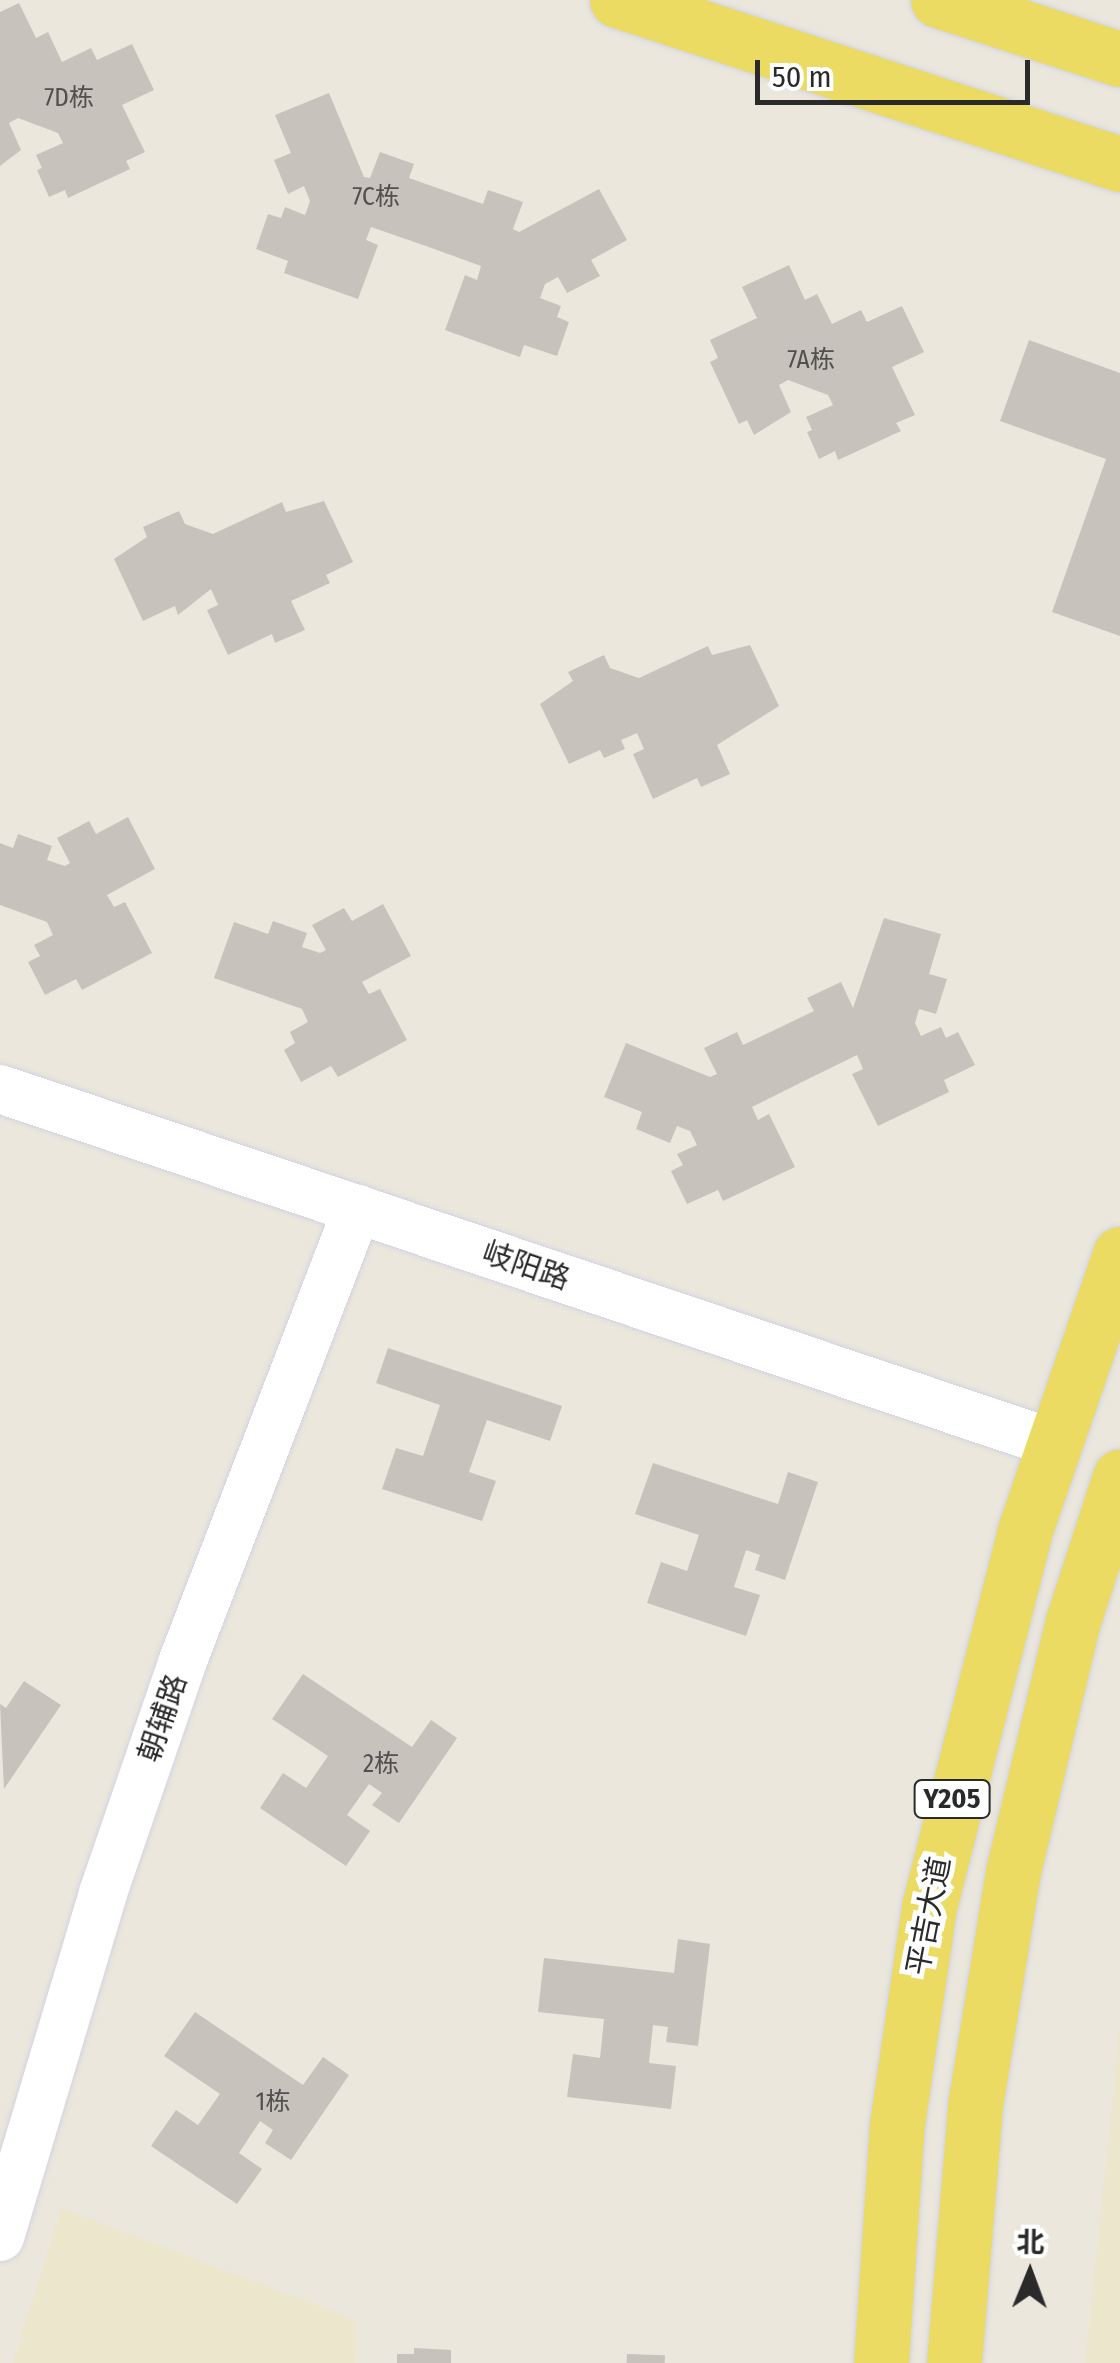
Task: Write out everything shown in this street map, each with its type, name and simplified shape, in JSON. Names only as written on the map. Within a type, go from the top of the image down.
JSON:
[{"type":"main road","points":[[617,0],[1120,164]]},
{"type":"main road","points":[[938,0],[1120,59]]},
{"type":"main road","name":"平吉大道","points":[[881,2363],[896,2124],[929,1906],[988,1657],[1052,1443],[1120,1254]]},
{"type":"main road","name":"Y205","points":[[954,2363],[975,2106],[1012,1872],[1072,1621],[1120,1476]]},
{"type":"street","name":"岐阳路","points":[[0,1089],[1052,1443]]},
{"type":"street","name":"朝辅路","points":[[0,2236],[104,1894],[182,1663],[357,1209]]},
{"type":"shaded area","points":[[1120,2027],[1120,2363],[1085,2363]]},
{"type":"shaded area","points":[[61,2208],[356,2320],[355,2363],[13,2363]]},
{"type":"building","points":[[19,3],[36,38],[48,32],[62,62],[91,48],[97,60],[132,44],[154,90],[122,105],[145,152],[126,161],[130,169],[68,198],[65,190],[49,197],[37,170],[42,168],[36,155],[63,143],[58,133],[18,118],[9,123],[21,150],[0,166],[0,12]]},
{"type":"building","points":[[329,93],[364,177],[370,178],[380,152],[414,164],[409,178],[483,204],[488,190],[523,202],[513,229],[519,232],[599,189],[627,240],[591,260],[600,276],[567,293],[558,277],[545,284],[540,298],[561,306],[557,317],[569,322],[557,356],[524,345],[520,357],[445,330],[465,275],[477,280],[481,266],[426,246],[371,227],[366,240],[378,245],[358,299],[284,273],[288,261],[256,249],[268,214],[281,218],[285,207],[305,215],[310,201],[304,186],[288,194],[274,160],[291,153],[275,115]]},
{"type":"building","points":[[789,265],[805,300],[817,294],[832,324],[861,310],[867,322],[902,306],[924,352],[892,367],[915,415],[896,423],[901,431],[838,460],[835,451],[819,459],[807,432],[812,430],[806,417],[833,405],[828,395],[788,380],[779,385],[791,412],[754,435],[747,420],[739,424],[710,362],[718,358],[710,340],[757,318],[742,287]]},
{"type":"building","points":[[1029,340],[1120,373],[1120,636],[1052,612],[1106,459],[1000,421]]},
{"type":"building","points":[[324,501],[353,562],[326,575],[330,583],[291,601],[305,630],[275,643],[272,634],[228,655],[207,610],[218,605],[211,589],[178,615],[175,606],[143,621],[114,559],[147,537],[143,527],[179,511],[185,524],[213,534],[282,502],[286,512]]},
{"type":"building","points":[[750,645],[779,706],[717,745],[730,774],[701,787],[697,778],[653,799],[633,754],[644,749],[637,733],[621,740],[625,749],[604,758],[600,750],[569,764],[540,704],[573,681],[568,672],[604,655],[610,668],[639,678],[708,646],[712,655]]},
{"type":"building","points":[[128,817],[155,869],[107,895],[114,907],[125,902],[152,953],[82,990],[76,979],[45,995],[28,962],[40,956],[34,945],[53,935],[47,922],[0,905],[0,843],[13,848],[18,834],[52,846],[47,860],[65,866],[70,863],[57,838],[89,821],[96,834]]},
{"type":"building","points":[[383,904],[411,956],[362,982],[369,994],[380,989],[407,1040],[338,1077],[331,1066],[301,1082],[284,1050],[295,1043],[290,1032],[308,1022],[302,1009],[214,978],[234,922],[268,934],[273,921],[307,933],[302,947],[320,953],[326,950],[312,925],[344,908],[352,921]]},
{"type":"building","points":[[884,918],[941,934],[929,974],[947,979],[936,1014],[919,1009],[915,1023],[921,1036],[941,1027],[946,1038],[958,1032],[975,1065],[944,1080],[949,1092],[878,1126],[852,1074],[863,1069],[857,1055],[752,1107],[758,1120],[769,1114],[795,1167],[723,1201],[718,1190],[687,1204],[671,1171],[683,1165],[677,1154],[697,1145],[690,1131],[677,1126],[670,1143],[636,1129],[642,1112],[604,1097],[626,1043],[710,1077],[717,1074],[704,1048],[737,1032],[743,1045],[814,1011],[807,998],[841,982],[853,1008]]},
{"type":"building","points":[[388,1348],[562,1406],[550,1441],[487,1420],[469,1472],[496,1481],[482,1521],[382,1489],[396,1448],[423,1456],[440,1405],[376,1383]]},
{"type":"building","points":[[653,1463],[778,1504],[788,1472],[818,1482],[785,1580],[755,1570],[760,1555],[746,1550],[734,1587],[760,1595],[746,1636],[647,1603],[661,1562],[687,1571],[699,1535],[635,1514]]},
{"type":"building","points":[[303,1674],[412,1747],[431,1720],[457,1738],[399,1823],[372,1805],[382,1793],[369,1784],[347,1815],[370,1831],[346,1866],[260,1808],[283,1773],[306,1788],[328,1756],[272,1719]]},
{"type":"building","points":[[24,1681],[61,1705],[4,1789],[0,1704],[6,1708]]},
{"type":"building","points":[[678,1939],[710,1944],[698,2046],[666,2042],[668,2027],[653,2025],[649,2063],[676,2066],[671,2109],[567,2097],[573,2054],[600,2058],[604,2019],[538,2012],[544,1958],[674,1973]]},
{"type":"building","points":[[195,2012],[303,2085],[323,2057],[349,2075],[291,2160],[265,2143],[273,2130],[260,2121],[239,2153],[262,2169],[237,2204],[151,2146],[176,2110],[198,2125],[220,2094],[164,2056]]},
{"type":"building","points":[[414,2348],[451,2350],[451,2363],[397,2363],[397,2354],[414,2354]]},
{"type":"building","points":[[627,2354],[665,2355],[665,2363],[627,2363]]}]
